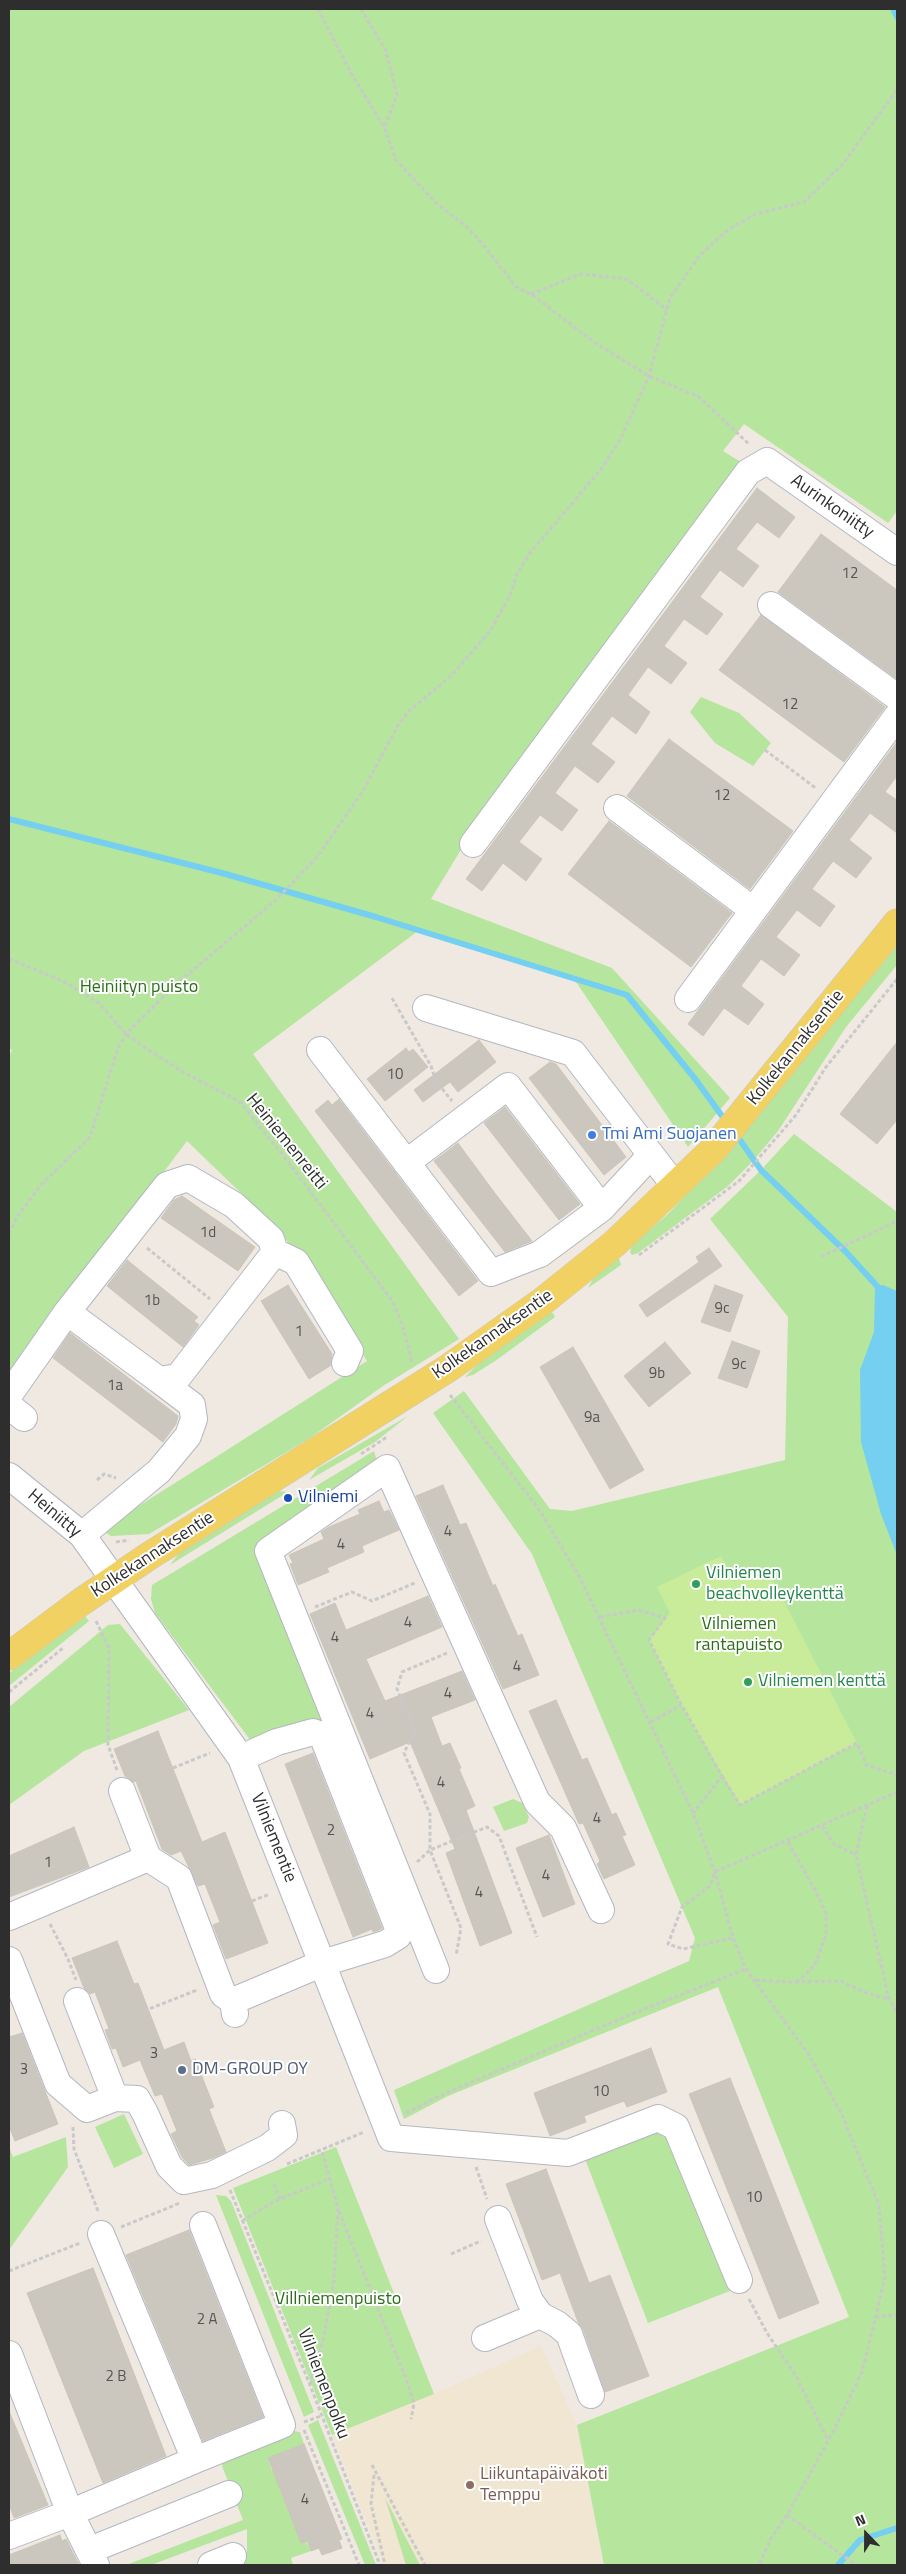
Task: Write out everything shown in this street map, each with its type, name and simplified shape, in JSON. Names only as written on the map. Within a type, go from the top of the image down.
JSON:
[{"type":"main road","name":"Kolkekannaksentie","points":[[9,1656],[114,1580],[420,1385],[550,1295],[614,1244],[713,1150],[767,1086],[897,923]]},
{"type":"street","name":"Aurinkoniitty","points":[[766,462],[897,552]]},
{"type":"street","points":[[473,844],[748,472],[766,462]]},
{"type":"street","points":[[771,605],[897,697]]},
{"type":"street","points":[[688,999],[897,716]]},
{"type":"street","points":[[617,808],[753,910]]},
{"type":"street","points":[[426,1008],[573,1053],[650,1156],[675,1186]]},
{"type":"street","points":[[320,1050],[491,1273],[540,1254],[602,1208],[650,1156]]},
{"type":"street","points":[[406,1162],[508,1086],[602,1208]]},
{"type":"street","points":[[9,1395],[67,1312],[167,1185],[188,1178],[234,1205],[271,1239],[275,1252],[296,1262],[350,1351],[345,1363]]},
{"type":"street","points":[[159,1380],[178,1376],[275,1252]]},
{"type":"street","points":[[67,1312],[192,1405],[194,1419],[188,1436],[159,1471],[82,1535]]},
{"type":"street","points":[[446,1966],[399,1878],[268,1551],[387,1468],[537,1802],[563,1828],[601,1910]]},
{"type":"street","name":"Heiniitty","points":[[9,1476],[82,1535],[114,1580]]},
{"type":"street","name":"Vilniementie","points":[[114,1580],[241,1758],[323,1963],[349,2005],[375,2067],[385,2123]]},
{"type":"street","points":[[122,1791],[148,1858],[179,1878],[229,1999],[276,1990],[323,1963],[385,1944],[398,1936],[398,1928],[322,1735],[313,1732],[277,1742],[241,1758]]},
{"type":"street","points":[[9,1916],[148,1858]]},
{"type":"street","points":[[9,1960],[58,2084],[87,2109],[115,2098],[136,2099],[145,2113],[169,2166],[184,2180],[212,2175],[267,2148],[284,2135],[282,2124]]},
{"type":"street","points":[[78,2004],[115,2098]]},
{"type":"street","points":[[385,2123],[391,2138],[568,2153],[658,2118],[676,2127],[739,2280]]},
{"type":"street","points":[[100,2224],[195,2460]]},
{"type":"street","points":[[9,2536],[70,2513],[282,2425],[203,2225]]},
{"type":"street","points":[[500,2226],[530,2301],[540,2315],[557,2324],[569,2334],[591,2394]]},
{"type":"street","points":[[485,2338],[540,2315]]},
{"type":"street","points":[[9,2354],[70,2513],[93,2558],[229,2494]]},
{"type":"path","points":[[318,9],[351,73],[384,127],[396,160],[435,202],[467,227],[516,287],[531,294],[594,342],[649,376],[699,397],[766,462]]},
{"type":"path","points":[[361,9],[386,51],[397,95],[384,127]]},
{"type":"path","points":[[9,1234],[17,1217],[40,1186],[90,1137],[118,1048],[126,1034],[174,986],[291,886],[317,857],[363,790],[398,725],[409,711],[451,676],[490,631],[508,597],[517,574],[530,553],[606,461],[620,440],[649,376],[670,298],[685,274],[700,255],[729,229],[756,214],[780,210],[804,202],[822,188],[842,165],[897,90]]},
{"type":"path","points":[[531,294],[581,274],[627,280],[667,310]]},
{"type":"path","points":[[765,750],[834,801]]},
{"type":"path","name":"Heiniemenreitti","points":[[9,959],[63,982],[99,1003],[126,1034],[182,1072],[240,1102],[286,1159],[393,1302],[420,1385]]},
{"type":"path","name":"Kolkekannaksentie","points":[[739,1182],[796,1115],[826,1067],[897,979]]},
{"type":"path","points":[[392,998],[431,1066],[436,1081],[465,1118]]},
{"type":"path","points":[[821,1257],[897,1222]]},
{"type":"path","points":[[128,1234],[229,1313]]},
{"type":"path","points":[[450,1395],[538,1508],[580,1576],[693,1813],[715,1872],[732,1938],[746,1969],[809,2056],[842,2115],[879,2205],[885,2278],[862,2372],[787,2515],[770,2540],[759,2565]]},
{"type":"path","points":[[294,1616],[352,1592],[372,1601],[434,1574]]},
{"type":"path","points":[[600,1617],[638,1610],[665,1618],[649,1640],[681,1705],[740,1805],[857,1743],[866,1766],[897,1775]]},
{"type":"path","points":[[96,1621],[109,1648],[108,1745]]},
{"type":"path","points":[[446,1966],[461,1928],[430,1850],[430,1814],[404,1753],[415,1730],[397,1689],[402,1672],[466,1644]]},
{"type":"path","points":[[651,1722],[681,1705]]},
{"type":"path","points":[[172,1768],[214,1751]]},
{"type":"path","points":[[693,1813],[722,1776]]},
{"type":"path","points":[[732,1938],[684,1948],[668,1944],[682,1907],[710,1886],[715,1872],[788,1842],[897,1792]]},
{"type":"path","points":[[868,1805],[856,1855],[889,1999],[897,2013]]},
{"type":"path","points":[[822,1826],[834,1844],[856,1855]]},
{"type":"path","points":[[399,1878],[430,1850],[487,1827],[498,1836],[537,1937]]},
{"type":"path","points":[[788,1842],[819,1897],[826,1914],[826,1935],[815,1965],[797,1982]]},
{"type":"path","points":[[252,1901],[275,1892]]},
{"type":"path","points":[[39,1902],[68,1959],[82,1998],[78,2004]]},
{"type":"path","points":[[385,2123],[439,2096],[627,2016],[746,1969]]},
{"type":"path","points":[[755,1980],[797,1982],[841,1981],[866,1993],[889,1999]]},
{"type":"path","points":[[144,2011],[229,1999]]},
{"type":"path","points":[[72,2096],[74,2149],[100,2224]]},
{"type":"path","points":[[451,2254],[500,2226],[488,2202],[468,2145]]},
{"type":"path","points":[[322,2151],[338,2208],[414,2403],[411,2419]]},
{"type":"path","points":[[242,2221],[280,2199],[329,2180]]},
{"type":"path","points":[[274,2184],[280,2199]]},
{"type":"path","name":"Vilniemenpolku","points":[[227,2185],[310,2385],[380,2565]]},
{"type":"path","points":[[310,2385],[324,2337],[334,2280],[338,2208]]},
{"type":"path","points":[[739,2280],[767,2333],[796,2376],[828,2440]]},
{"type":"path","points":[[875,2317],[897,2314]]},
{"type":"path","points":[[282,2425],[304,2429],[359,2565]]},
{"type":"path","points":[[309,2455],[313,2452]]},
{"type":"path","points":[[372,2466],[425,2565]]},
{"type":"path","points":[[316,2472],[320,2469]]},
{"type":"path","points":[[374,2475],[371,2504],[385,2565]]},
{"type":"path","points":[[323,2491],[328,2488]]},
{"type":"path","points":[[330,2509],[335,2505]]},
{"type":"path","points":[[787,2515],[856,2565]]},
{"type":"path","points":[[338,2528],[343,2525]]},
{"type":"shaded area","name":"Liikuntapäiväkoti Temppu","points":[[541,2346],[577,2425],[604,2565],[384,2565],[332,2435],[434,2394]]},
{"type":"green space","name":"Heiniityn puisto","points":[[9,9],[897,9],[897,511],[888,523],[744,424],[723,451],[744,464],[462,848],[431,899],[612,968],[730,1098],[688,1147],[574,979],[418,931],[253,1054],[459,1339],[383,1386],[310,1438],[149,1534],[111,1536],[101,1530],[367,1361],[311,1270],[274,1225],[187,1141],[9,1378],[9,1057],[12,1050],[9,1048]]},
{"type":"green space","points":[[701,697],[739,713],[771,743],[753,766],[715,743],[690,712]]},
{"type":"green space","points":[[897,944],[897,965],[846,1027],[778,1131],[753,1161],[728,1186],[638,1253],[632,1255],[630,1252],[632,1245],[668,1214],[711,1169]]},
{"type":"green space","name":"Vilniemen rantapuisto","points":[[794,1134],[897,1212],[897,2565],[604,2565],[577,2425],[849,2317],[718,1987],[448,2096],[404,2119],[394,2090],[689,1961],[695,1938],[532,1554],[433,1413],[464,1391],[550,1509],[572,1511],[785,1460],[788,1317],[710,1219],[761,1170]]},
{"type":"green space","points":[[619,1258],[621,1265],[588,1288],[596,1274]]},
{"type":"green space","points":[[547,1312],[553,1313],[555,1317],[498,1359],[473,1375],[465,1377],[478,1364]]},
{"type":"green space","points":[[408,1416],[375,1442],[309,1480],[318,1468]]},
{"type":"green space","points":[[374,1451],[379,1469],[257,1553],[325,1724],[251,1741],[155,1613],[151,1599],[152,1585]]},
{"type":"green space","points":[[279,1491],[288,1492],[170,1565],[180,1552]]},
{"type":"green space","name":"Vilniemen kenttä","points":[[721,1556],[734,1582],[767,1568],[857,1743],[740,1805],[681,1705],[649,1640],[670,1613],[657,1587]]},
{"type":"green space","points":[[85,1616],[89,1621],[9,1686],[9,1673]]},
{"type":"green space","points":[[120,1624],[189,1710],[84,1751],[9,1805],[9,1707],[108,1625]]},
{"type":"green space","points":[[513,1799],[522,1803],[529,1817],[527,1823],[504,1831],[493,1807]]},
{"type":"green space","points":[[124,2114],[143,2154],[114,2168],[95,2127]]},
{"type":"green space","points":[[674,2128],[740,2287],[648,2323],[582,2151]]},
{"type":"green space","points":[[66,2137],[68,2167],[9,2250],[9,2147],[13,2157]]},
{"type":"green space","name":"Villniemenpuisto","points":[[336,2147],[434,2394],[332,2435],[233,2188]]},
{"type":"green space","points":[[216,2195],[226,2196],[231,2201],[314,2412],[304,2417]]},
{"type":"green space","points":[[318,2420],[376,2565],[365,2565],[308,2425]]},
{"type":"green space","points":[[286,2430],[300,2432],[304,2444],[268,2459],[272,2471],[278,2469],[279,2486],[288,2510],[311,2551],[291,2558],[293,2565],[240,2565],[247,2551],[247,2529],[151,2565],[126,2565],[243,2520],[222,2466],[223,2460]]},
{"type":"green space","points":[[385,2498],[420,2565],[406,2565]]},
{"type":"water","points":[[883,1285],[897,1291],[897,1555],[881,1514],[861,1442],[860,1370],[874,1332],[875,1289],[877,1286]]},
{"type":"building","points":[[757,488],[795,517],[779,538],[757,522],[736,549],[759,566],[743,587],[720,570],[700,597],[723,614],[707,635],[684,619],[664,646],[687,663],[671,684],[648,667],[628,695],[650,712],[636,734],[612,716],[591,744],[615,762],[598,783],[575,766],[555,793],[578,810],[562,831],[540,815],[519,842],[542,859],[526,881],[503,863],[482,891],[466,879]]},
{"type":"building","points":[[821,534],[897,590],[897,679],[778,592]]},
{"type":"building","points":[[761,615],[885,707],[844,762],[719,670]]},
{"type":"building","points":[[669,739],[793,831],[750,889],[627,796]]},
{"type":"building","points":[[897,742],[897,776],[885,792],[897,800],[897,833],[870,813],[849,840],[872,858],[856,878],[833,861],[812,889],[835,906],[820,927],[797,910],[776,937],[800,955],[784,976],[761,959],[741,986],[764,1004],[748,1025],[724,1008],[703,1036],[688,1024]]},
{"type":"building","points":[[609,821],[732,913],[691,967],[568,874]]},
{"type":"building","points":[[479,1040],[496,1062],[458,1092],[450,1082],[423,1102],[414,1090]]},
{"type":"building","points":[[897,1042],[897,1120],[877,1144],[840,1114]]},
{"type":"building","points":[[406,1048],[409,1052],[413,1049],[428,1067],[385,1101],[367,1079]]},
{"type":"building","points":[[550,1062],[556,1064],[626,1157],[604,1175],[529,1078]]},
{"type":"building","points":[[339,1099],[478,1281],[459,1296],[315,1111],[328,1100],[332,1105]]},
{"type":"building","points":[[505,1107],[580,1204],[559,1220],[484,1123]]},
{"type":"building","points":[[458,1143],[532,1241],[505,1252],[434,1161]]},
{"type":"building","points":[[182,1196],[255,1247],[238,1271],[161,1218],[174,1200]]},
{"type":"building","points":[[709,1248],[722,1266],[647,1317],[639,1305],[699,1262],[696,1257]]},
{"type":"building","points":[[127,1260],[198,1317],[194,1321],[199,1325],[183,1347],[107,1286]]},
{"type":"building","points":[[288,1285],[332,1354],[330,1366],[309,1379],[261,1301]]},
{"type":"building","points":[[715,1285],[743,1295],[730,1332],[701,1322]]},
{"type":"building","points":[[70,1333],[178,1416],[176,1424],[163,1442],[53,1358]]},
{"type":"building","points":[[732,1341],[760,1351],[747,1388],[718,1378]]},
{"type":"building","points":[[665,1342],[691,1373],[649,1407],[624,1376]]},
{"type":"building","points":[[573,1347],[644,1470],[610,1489],[540,1367]]},
{"type":"building","points":[[443,1485],[460,1525],[466,1523],[493,1586],[495,1584],[518,1636],[522,1634],[539,1675],[503,1689],[416,1496]]},
{"type":"building","points":[[379,1501],[384,1512],[389,1510],[399,1530],[362,1546],[364,1552],[327,1568],[329,1572],[298,1585],[290,1564],[293,1563],[289,1555],[324,1539],[321,1532],[360,1514],[358,1510]]},
{"type":"building","points":[[428,1596],[442,1627],[366,1659],[385,1701],[462,1671],[475,1700],[431,1717],[442,1746],[450,1743],[461,1768],[459,1769],[475,1806],[466,1810],[512,1933],[480,1946],[446,1853],[455,1849],[410,1742],[370,1759],[310,1614],[335,1603],[346,1630]]},
{"type":"building","points":[[556,1700],[582,1760],[587,1758],[612,1815],[616,1813],[626,1835],[622,1836],[635,1865],[604,1879],[597,1864],[600,1861],[583,1823],[579,1824],[529,1711]]},
{"type":"building","points":[[158,1731],[202,1842],[225,1832],[268,1943],[226,1959],[213,1925],[220,1922],[205,1884],[198,1886],[181,1851],[171,1855],[162,1849],[136,1781],[133,1782],[125,1776],[114,1749]]},
{"type":"building","points":[[313,1753],[382,1928],[379,1930],[373,1932],[372,1929],[353,1937],[285,1764]]},
{"type":"building","points":[[74,1827],[89,1867],[9,1897],[9,1856]]},
{"type":"building","points":[[549,1835],[575,1904],[543,1917],[516,1848]]},
{"type":"building","points":[[117,1941],[134,1984],[138,1983],[164,2050],[184,2042],[191,2061],[195,2059],[214,2107],[209,2109],[226,2152],[189,2165],[182,2157],[171,2134],[177,2131],[162,2094],[155,2096],[140,2060],[123,2067],[116,2048],[112,2049],[105,2030],[109,2029],[95,1992],[90,1994],[84,1988],[72,1958]]},
{"type":"building","points":[[22,2033],[58,2124],[15,2141],[9,2126],[9,2037]]},
{"type":"building","points":[[651,2048],[667,2092],[627,2107],[624,2101],[584,2116],[586,2122],[550,2136],[534,2093]]},
{"type":"building","points":[[730,2078],[819,2303],[779,2319],[689,2094]]},
{"type":"building","points":[[546,2169],[589,2283],[610,2275],[649,2376],[605,2392],[583,2329],[578,2322],[560,2273],[542,2280],[506,2184]]},
{"type":"building","points":[[189,2230],[263,2417],[203,2441],[126,2255]]},
{"type":"building","points":[[93,2268],[166,2456],[103,2483],[27,2293]]},
{"type":"building","points":[[9,2411],[48,2505],[14,2518],[9,2504]]},
{"type":"building","points":[[304,2444],[342,2539],[339,2540],[342,2548],[322,2555],[319,2548],[311,2551],[307,2541],[301,2543],[268,2458]]},
{"type":"building","points":[[60,2535],[62,2541],[66,2539],[79,2565],[9,2565],[9,2555]]},
{"type":"waterway","points":[[893,9],[897,17]]},
{"type":"waterway","points":[[9,819],[222,873],[376,917],[627,995],[696,1080],[727,1123]]},
{"type":"waterway","points":[[735,1133],[761,1170],[846,1252],[877,1286]]},
{"type":"waterway","points":[[838,2565],[860,2540],[897,2528]]},
{"type":"place","name":"Tmi Ami Suojanen","points":[[592,1135]]},
{"type":"place","name":"Vilniemi","points":[[288,1498]]},
{"type":"place","name":"Vilniemen beachvolleykenttä","points":[[696,1584]]},
{"type":"place","name":"Vilniemen kenttä","points":[[748,1682]]},
{"type":"place","name":"DM-GROUP OY","points":[[182,2070]]},
{"type":"place","name":"Liikuntapäiväkoti Temppu","points":[[470,2485]]}]
